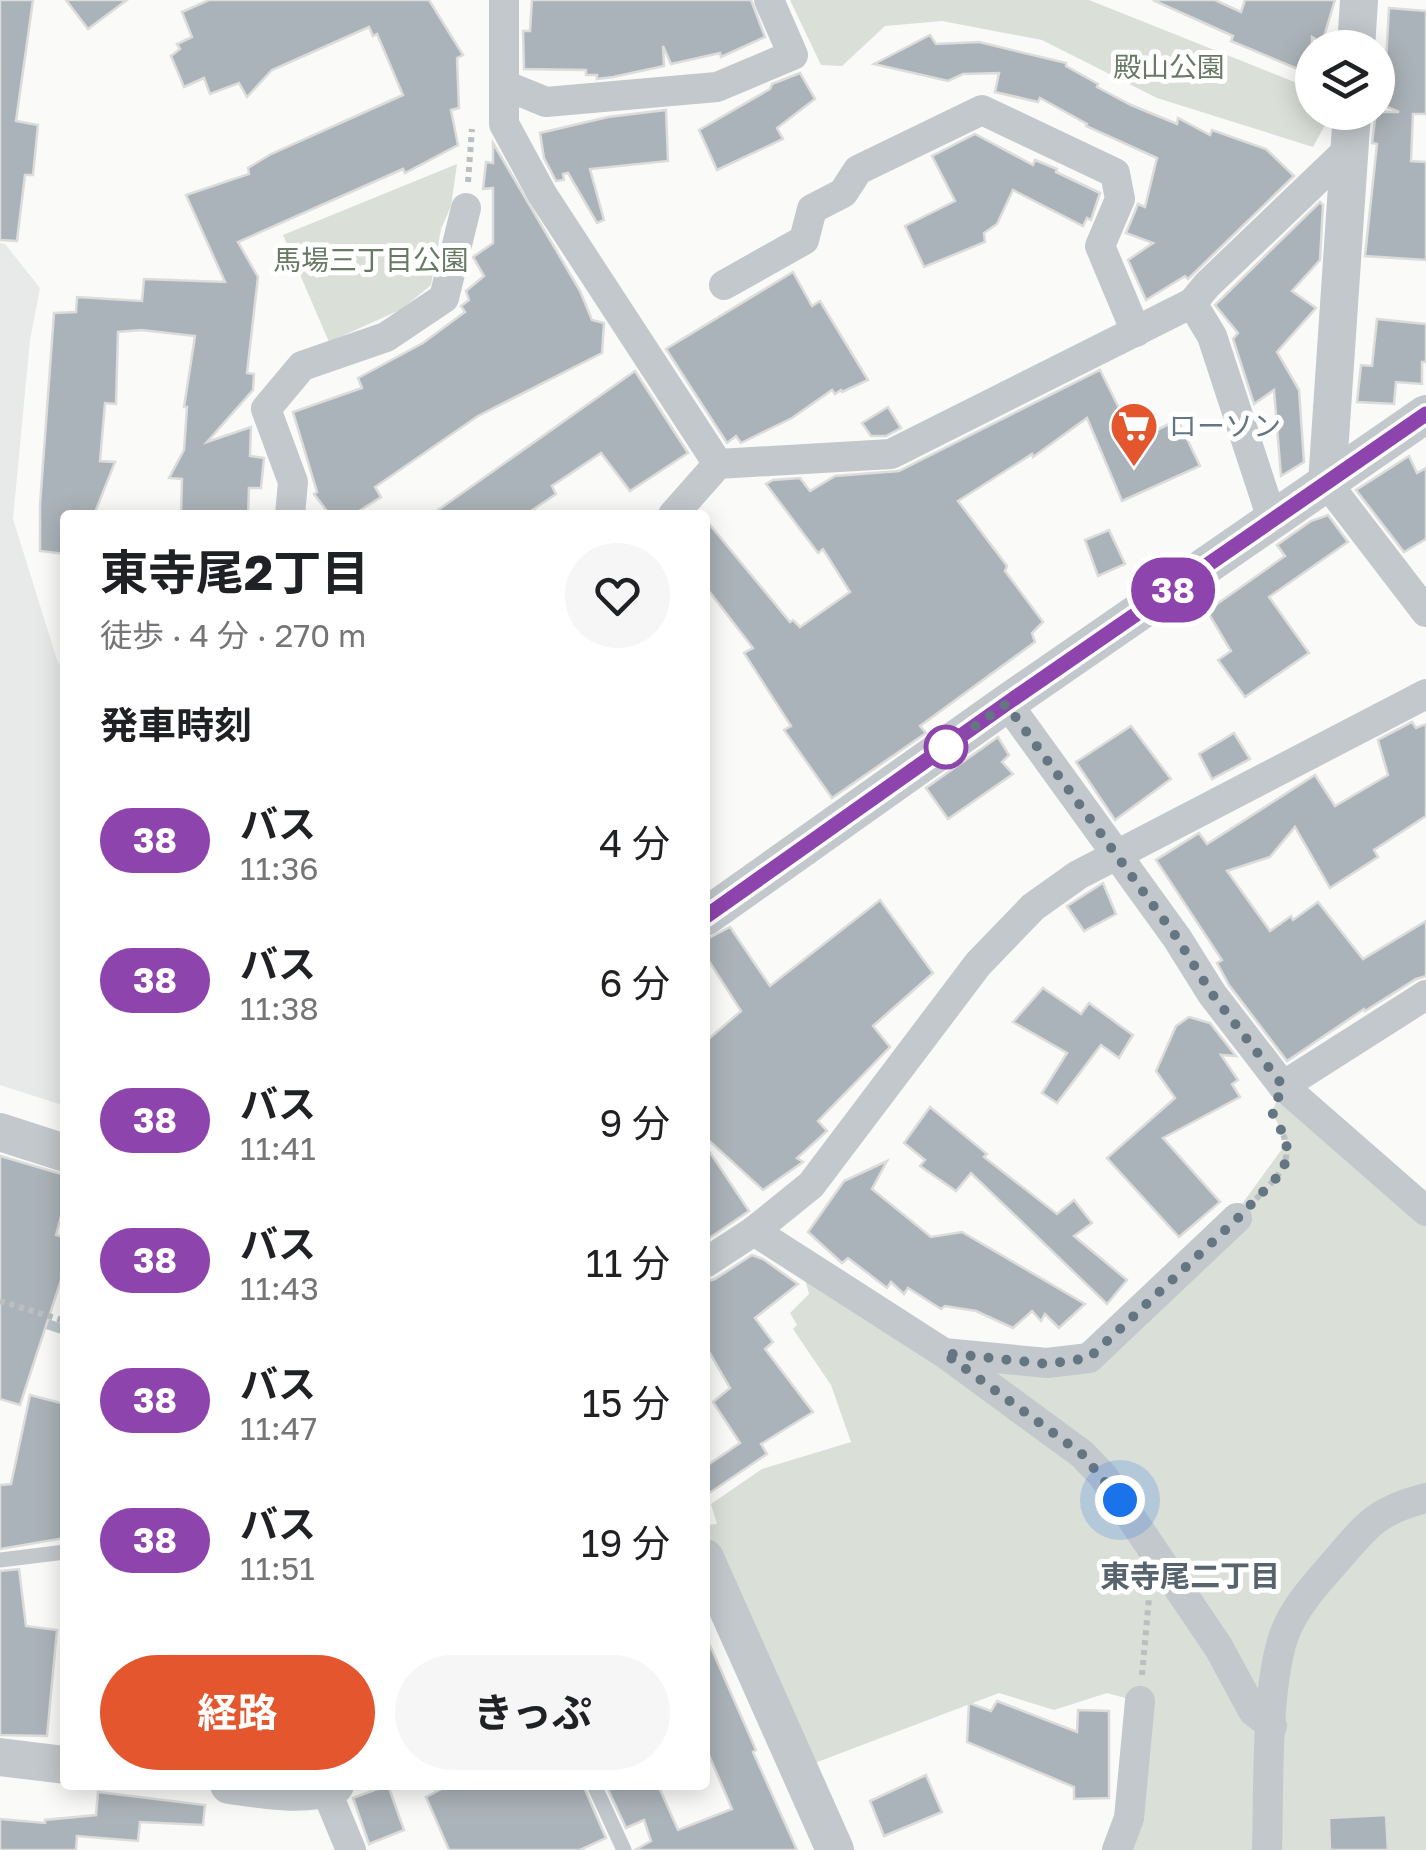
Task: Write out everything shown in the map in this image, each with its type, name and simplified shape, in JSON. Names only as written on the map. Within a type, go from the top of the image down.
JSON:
[{"type":"street","points":[[504,0],[504,124],[542,194],[700,442],[718,464]]},
{"type":"street","points":[[504,84],[546,102],[717,87],[793,54],[769,0]]},
{"type":"street","points":[[1357,30],[1359,0]]},
{"type":"street","points":[[737,268],[804,240],[812,210],[843,192],[858,170],[982,110],[1115,173],[1120,199],[1100,246],[1136,332]]},
{"type":"street","points":[[678,510],[718,464],[891,454],[1192,303],[1351,130]]},
{"type":"street","points":[[1351,130],[1327,483],[1426,612]]},
{"type":"street","points":[[290,510],[293,482],[266,408],[302,366],[386,338],[444,298],[466,208]]},
{"type":"street","points":[[1192,303],[1212,336],[1273,522]]},
{"type":"street","points":[[710,914],[1426,414]]},
{"type":"street","points":[[710,1260],[754,1231],[810,1185],[978,964],[1033,907],[1116,854],[1426,694]]},
{"type":"street","points":[[1006,704],[1177,938],[1212,994],[1283,1086],[1426,1211]]},
{"type":"street","points":[[1283,1086],[1426,995]]},
{"type":"street","points":[[0,1132],[60,1151]]},
{"type":"street","points":[[944,1353],[1047,1364],[1089,1358],[1238,1218]]},
{"type":"street","points":[[754,1231],[944,1353],[1082,1454],[1103,1476],[1153,1547],[1219,1648],[1252,1710],[1272,1726]]},
{"type":"street","points":[[1266,1850],[1275,1682],[1286,1631],[1303,1599],[1369,1522],[1398,1505],[1426,1498]]},
{"type":"street","points":[[710,1584],[717,1620],[835,1850]]},
{"type":"street","points":[[1116,1850],[1129,1818],[1140,1701]]},
{"type":"street","points":[[0,1757],[60,1764]]},
{"type":"street","points":[[329,1790],[351,1850]]},
{"type":"lane","points":[[0,1560],[60,1553]]},
{"type":"lane","points":[[596,1790],[624,1850]]},
{"type":"path","points":[[1238,1218],[1284,1170],[1287,1142],[1272,1112],[1283,1086]]},
{"type":"path","points":[[0,1301],[60,1320]]},
{"type":"path","points":[[1140,1701],[1153,1547]]},
{"type":"shaded area","points":[[0,243],[5,244],[40,288],[30,340],[13,519],[60,664],[60,1104],[0,1085]]},
{"type":"green space","name":"殿山公園","points":[[790,0],[1089,0],[1295,82],[1295,130],[1322,130],[1313,147],[1157,98],[1042,40],[942,21],[885,26],[842,66],[821,65]]},
{"type":"green space","name":"馬場三丁目公園","points":[[457,164],[431,285],[402,309],[329,342],[283,235]]},
{"type":"green space","points":[[1283,1086],[1426,1211],[1426,1850],[1117,1850],[1140,1702],[1107,1693],[1054,1710],[999,1693],[799,1769],[710,1569],[710,1525],[717,1524],[711,1504],[762,1469],[851,1442],[831,1385],[793,1329],[797,1325],[790,1313],[809,1294],[801,1264],[944,1353],[1069,1350],[1095,1337],[1242,1204],[1287,1142],[1272,1112]]},
{"type":"building","points":[[0,0],[33,0],[16,121],[38,125],[33,175],[25,175],[17,241],[0,240]]},
{"type":"building","points":[[66,0],[127,0],[88,29]]},
{"type":"building","points":[[209,0],[429,0],[463,55],[457,58],[459,108],[451,110],[458,145],[405,173],[403,169],[238,242],[258,277],[247,373],[254,374],[253,390],[207,442],[251,427],[250,456],[264,458],[261,488],[249,488],[248,510],[181,510],[182,479],[169,478],[184,450],[184,407],[195,336],[141,330],[118,332],[116,404],[105,403],[100,461],[115,462],[96,510],[60,510],[60,553],[40,551],[54,313],[76,312],[77,297],[142,301],[144,279],[225,282],[186,195],[249,174],[248,168],[271,154],[403,95],[377,34],[373,36],[369,27],[272,70],[247,97],[239,83],[210,94],[204,78],[184,87],[171,56],[180,49],[177,44],[192,37],[182,12]]},
{"type":"building","points":[[532,0],[751,0],[765,37],[721,57],[720,53],[671,64],[663,46],[664,66],[613,77],[597,79],[597,75],[586,75],[586,70],[524,69],[523,31],[530,31]]},
{"type":"building","points":[[1153,0],[1215,0],[1241,12],[1245,0],[1335,0],[1326,30],[1295,30],[1295,68],[1231,41],[1233,36]]},
{"type":"building","points":[[1389,8],[1426,11],[1426,114],[1413,114],[1411,161],[1426,162],[1426,260],[1365,256],[1377,144],[1372,143],[1374,130],[1395,130],[1395,112],[1399,112],[1395,110],[1395,30],[1388,30]]},
{"type":"building","points":[[930,35],[936,44],[979,42],[1066,63],[1097,87],[1131,105],[1177,124],[1178,118],[1210,135],[1212,130],[1266,149],[1294,176],[1188,279],[1185,276],[1146,300],[1128,260],[1153,243],[1126,233],[1138,204],[1145,207],[1157,158],[1086,126],[1040,98],[1038,102],[995,92],[999,73],[963,74],[948,81],[874,64]]},
{"type":"building","points":[[800,73],[815,99],[777,128],[783,139],[717,170],[699,130],[770,89],[772,84]]},
{"type":"building","points":[[666,110],[668,161],[590,169],[604,220],[597,223],[568,173],[563,174],[564,180],[556,181],[544,158],[540,133],[608,117]]},
{"type":"building","points":[[975,134],[1033,165],[1035,160],[1057,169],[1056,172],[1100,193],[1091,220],[1087,218],[1083,226],[1013,190],[997,224],[984,233],[985,242],[924,267],[905,226],[955,201],[932,156]]},
{"type":"building","points":[[493,143],[580,291],[592,320],[604,323],[602,353],[478,416],[375,487],[381,497],[361,510],[326,510],[314,494],[317,492],[293,412],[362,388],[358,378],[423,343],[465,312],[461,306],[469,300],[466,291],[484,276],[473,257],[493,243],[493,188],[483,189],[486,162],[493,163]]},
{"type":"building","points":[[1320,202],[1320,260],[1292,291],[1316,308],[1277,352],[1299,390],[1304,462],[1281,476],[1274,390],[1254,404],[1233,339],[1238,333],[1215,305]]},
{"type":"building","points":[[793,272],[812,306],[820,301],[868,380],[835,394],[832,390],[792,418],[741,443],[736,436],[727,443],[666,349]]},
{"type":"building","points":[[1377,319],[1426,324],[1422,384],[1396,382],[1394,404],[1357,402],[1361,365],[1372,366]]},
{"type":"building","points":[[1100,370],[1135,440],[1178,420],[1200,466],[1122,501],[1087,418],[1033,457],[1032,454],[958,501],[1043,622],[1032,633],[1035,642],[920,726],[926,733],[832,798],[784,730],[791,726],[744,653],[753,648],[710,592],[710,525],[790,622],[793,620],[800,627],[850,592],[823,549],[818,553],[766,484],[800,478],[810,491],[835,476],[899,471]]},
{"type":"building","points":[[635,371],[688,453],[630,491],[601,453],[552,486],[556,494],[532,510],[438,510]]},
{"type":"building","points":[[888,407],[901,428],[886,436],[871,436],[862,423]]},
{"type":"building","points":[[1409,456],[1417,473],[1426,468],[1426,539],[1404,552],[1356,490]]},
{"type":"building","points":[[1328,515],[1348,542],[1269,597],[1309,653],[1245,697],[1218,660],[1231,651],[1207,611],[1285,556],[1277,545],[1311,521]]},
{"type":"building","points":[[1109,530],[1125,564],[1098,576],[1085,540]]},
{"type":"building","points":[[1412,722],[1416,728],[1426,724],[1426,816],[1374,850],[1378,857],[1330,888],[1295,827],[1270,857],[1227,871],[1270,931],[1318,902],[1363,959],[1426,921],[1426,976],[1364,1009],[1287,1061],[1229,985],[1217,963],[1222,960],[1156,860],[1199,833],[1207,844],[1315,775],[1335,806],[1388,775],[1378,740]]},
{"type":"building","points":[[1131,726],[1171,779],[1115,820],[1076,762]]},
{"type":"building","points":[[1234,733],[1250,759],[1212,779],[1199,754]]},
{"type":"building","points":[[998,737],[1009,755],[1002,762],[1013,774],[948,819],[926,788]]},
{"type":"building","points":[[1103,883],[1116,914],[1084,931],[1067,906]]},
{"type":"building","points":[[880,900],[933,973],[873,1026],[890,1047],[818,1121],[827,1131],[797,1158],[803,1162],[763,1190],[710,1142],[710,1038],[741,1011],[710,963],[710,937],[730,927],[770,986]]},
{"type":"building","points":[[1043,988],[1081,1014],[1089,1003],[1133,1035],[1119,1058],[1101,1045],[1057,1103],[1042,1093],[1067,1053],[1013,1022]]},
{"type":"building","points":[[1189,1017],[1210,1023],[1236,1056],[1221,1055],[1238,1080],[1232,1084],[1240,1097],[1163,1138],[1220,1202],[1179,1237],[1107,1158],[1175,1098],[1156,1071],[1176,1026]]},
{"type":"building","points":[[930,1107],[987,1154],[984,1157],[1057,1214],[1074,1200],[1092,1223],[1074,1236],[1127,1280],[1107,1304],[971,1173],[956,1191],[920,1166],[925,1160],[904,1143]]},
{"type":"building","points":[[710,1152],[749,1211],[710,1238]]},
{"type":"building","points":[[0,1156],[60,1174],[60,1220],[56,1235],[60,1236],[60,1283],[20,1405],[0,1399]]},
{"type":"building","points":[[887,1161],[872,1189],[931,1237],[962,1232],[1085,1304],[1059,1328],[1045,1314],[1041,1321],[1032,1311],[1013,1328],[976,1311],[945,1306],[941,1309],[908,1288],[904,1294],[891,1282],[887,1288],[848,1258],[842,1263],[808,1232],[844,1181]]},
{"type":"building","points":[[752,1255],[798,1284],[755,1318],[773,1342],[765,1349],[813,1412],[761,1444],[767,1454],[710,1493],[710,1464],[740,1443],[713,1402],[730,1388],[710,1354],[710,1280]]},
{"type":"building","points":[[30,1395],[60,1403],[60,1539],[0,1549],[0,1485],[11,1484]]},
{"type":"building","points":[[19,1569],[26,1626],[57,1630],[47,1736],[0,1735],[0,1571]]},
{"type":"building","points":[[710,1645],[797,1850],[635,1850],[651,1841],[644,1820],[626,1828],[608,1790],[660,1790],[678,1830],[732,1809],[710,1758]]},
{"type":"building","points":[[997,1701],[1077,1732],[1078,1710],[1109,1711],[1109,1798],[1074,1799],[1074,1787],[967,1742],[969,1703],[991,1711]]},
{"type":"building","points":[[926,1775],[942,1812],[884,1836],[870,1801]]},
{"type":"building","points":[[375,1790],[390,1790],[404,1830],[369,1844],[353,1798]]},
{"type":"building","points":[[439,1790],[585,1790],[606,1838],[580,1850],[449,1850],[426,1797]]},
{"type":"building","points":[[98,1792],[205,1805],[203,1825],[140,1822],[138,1841],[77,1836],[76,1850],[0,1850],[0,1819],[45,1823],[96,1815]]},
{"type":"building","points":[[1386,1815],[1388,1850],[1330,1850],[1329,1818]]},
{"type":"waterway","points":[[38,1321],[60,1328]]},
{"type":"bus line","name":"38","points":[[710,913],[1426,414]]},
{"type":"place","name":"ローソン","points":[[1134,468]]},
{"type":"district","name":"東寺尾二丁目","points":[[1190,1577]]},
{"type":"route","points":[[946,747],[1006,704],[1177,938],[1212,994],[1283,1086],[1272,1112],[1287,1142],[1284,1170],[1089,1358],[1047,1364],[944,1353],[1082,1454],[1120,1500]]}]
